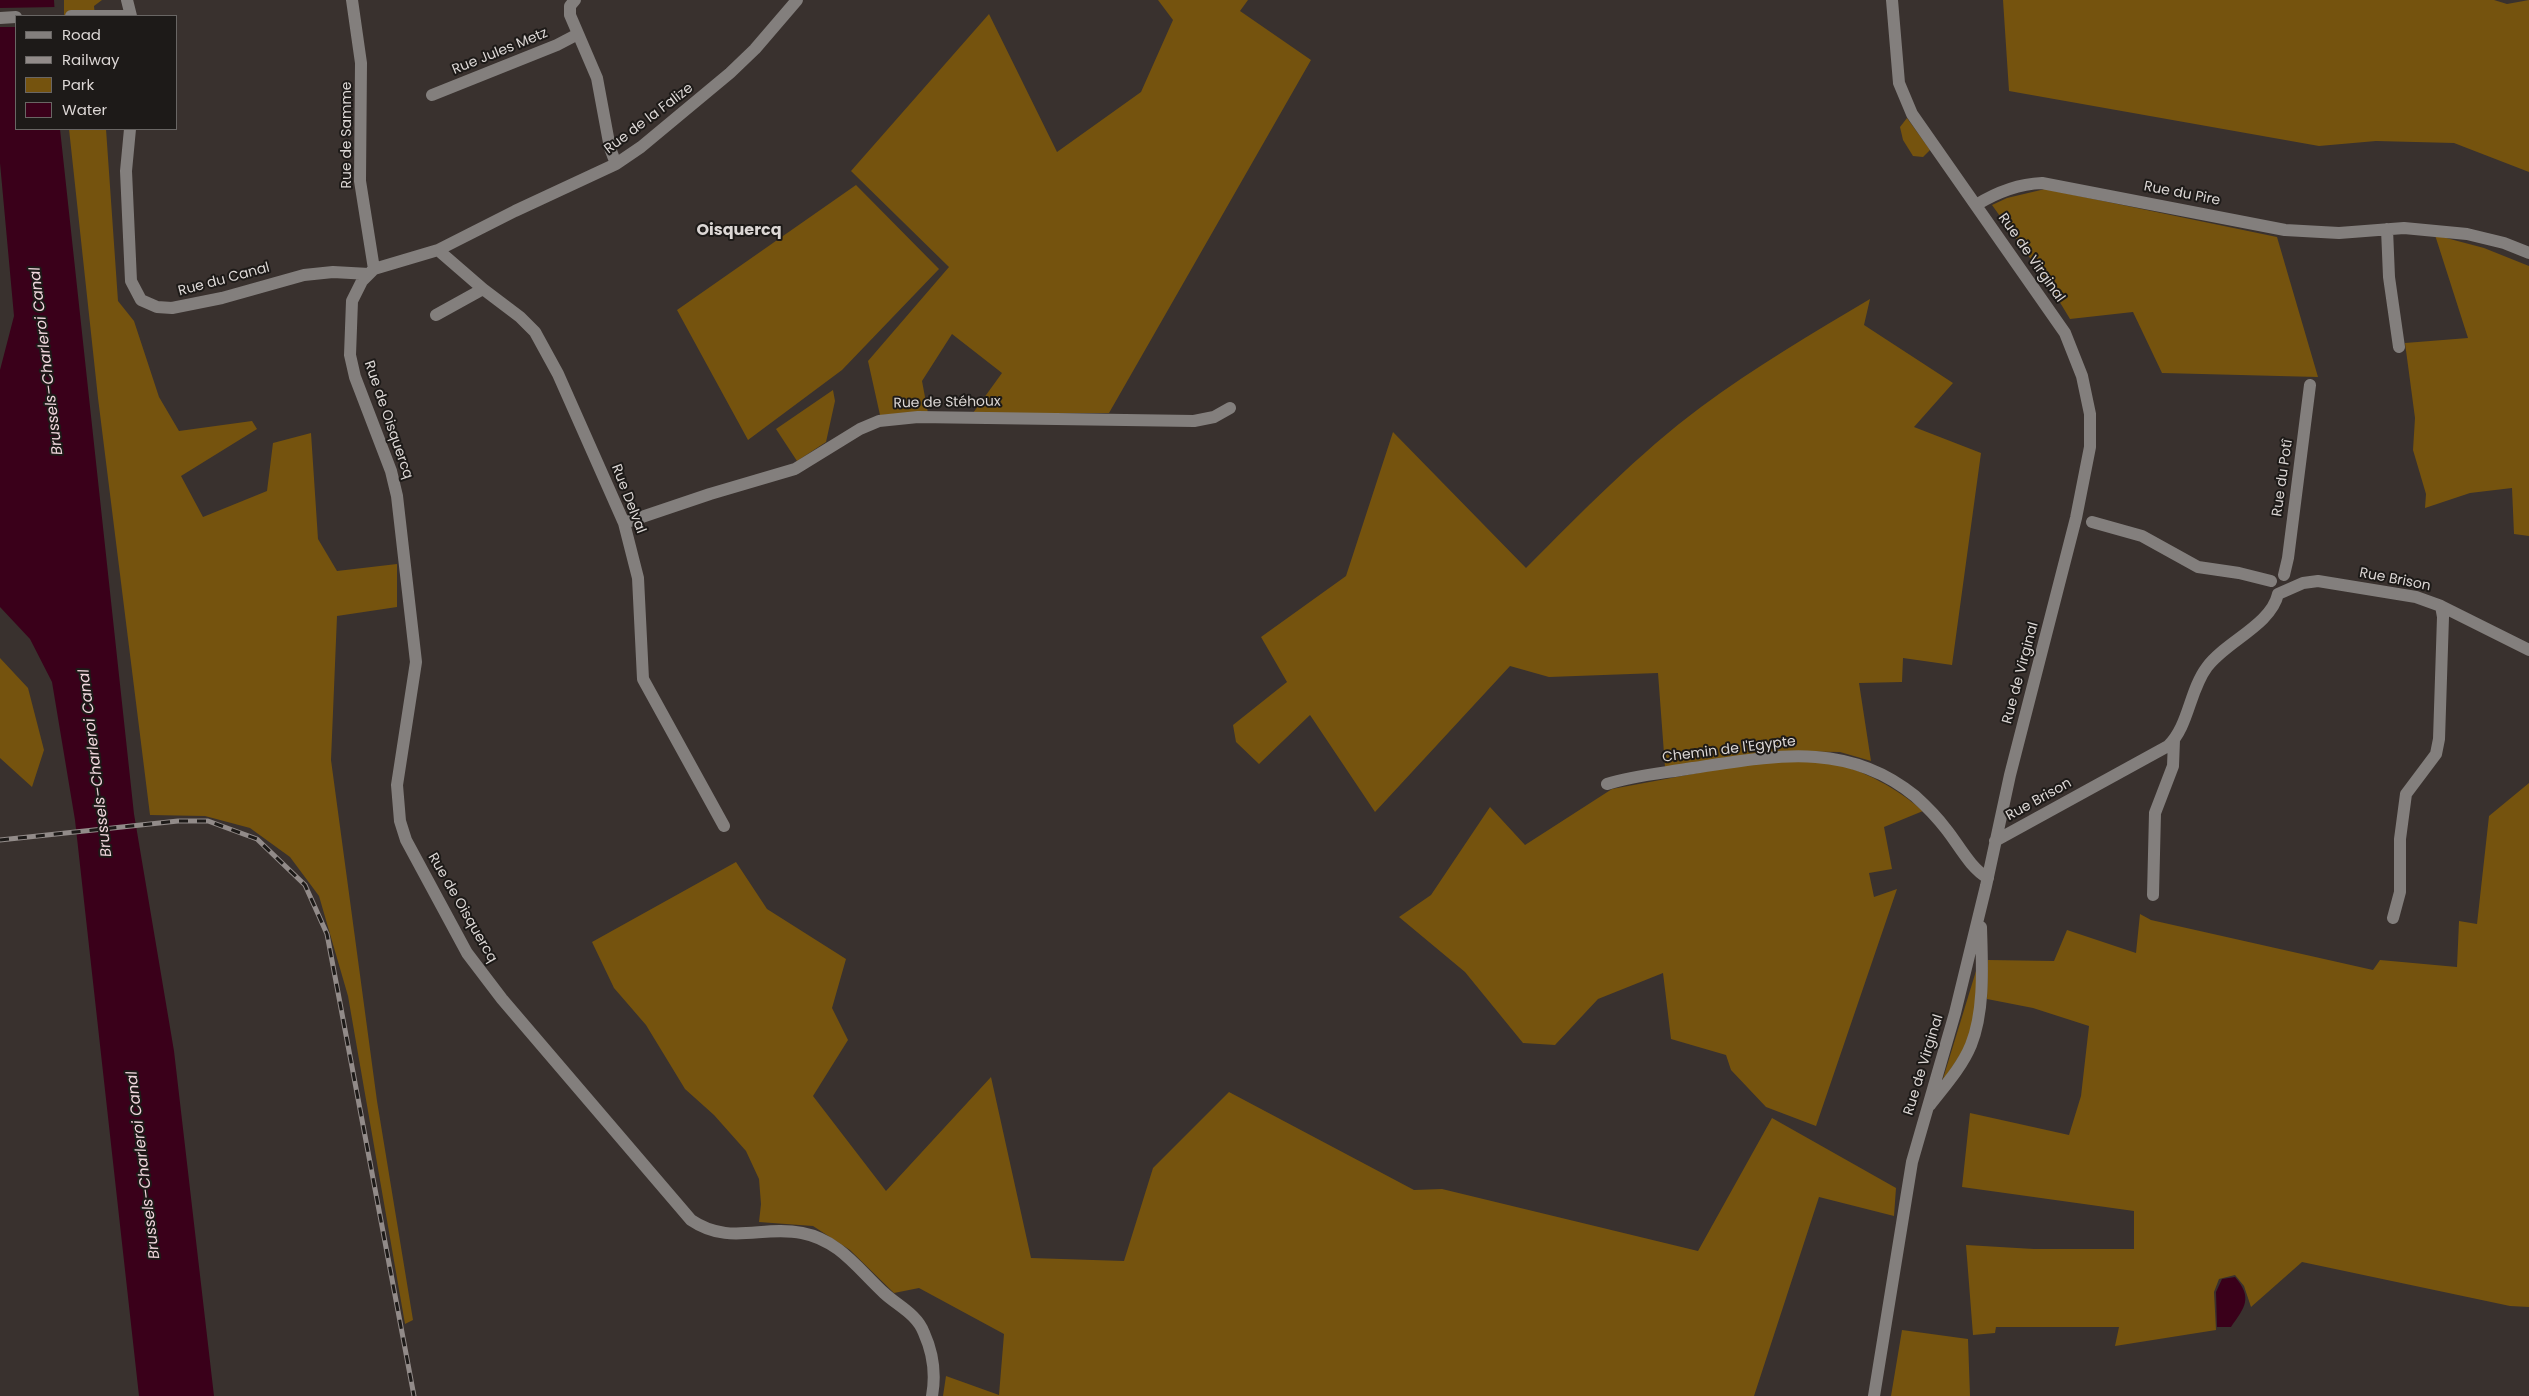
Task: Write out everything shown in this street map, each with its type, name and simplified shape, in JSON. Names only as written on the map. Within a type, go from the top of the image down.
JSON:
[{"type":"street","points":[[127,0],[131,15]]},
{"type":"street","name":"Rue de Samme","points":[[352,0],[358,29],[361,63],[360,182],[371,271]]},
{"type":"street","points":[[574,0],[569,11],[597,78],[610,148],[616,164]]},
{"type":"street","name":"Rue de la Falize","points":[[371,271],[438,250],[514,210],[616,164],[641,147],[730,73],[756,49],[796,0]]},
{"type":"street","name":"Rue de Virginal","points":[[1874,1396],[1912,1162],[1925,1111],[1955,1013],[1988,878],[1995,841],[2085,478],[2090,446],[2090,414],[2081,371],[2065,333],[1912,114],[1902,91],[1894,38],[1892,0]]},
{"type":"street","points":[[0,18],[15,17]]},
{"type":"street","name":"Rue Jules Metz","points":[[432,95],[557,45],[578,34]]},
{"type":"street","name":"Rue du Canal","points":[[130,130],[126,171],[131,281],[142,300],[157,308],[172,308],[304,275],[371,271]]},
{"type":"street","name":"Rue du Pire","points":[[1976,205],[1996,193],[2015,186],[2042,183],[2285,230],[2339,233],[2404,228],[2467,234],[2529,253]]},
{"type":"street","points":[[2387,229],[2389,276],[2399,347]]},
{"type":"street","name":"Rue Delval","points":[[438,250],[483,289],[520,317],[535,332],[558,374],[624,522],[638,578],[643,679],[724,826]]},
{"type":"street","name":"Rue de Oisquercq","points":[[371,271],[362,281],[352,301],[350,355],[355,377],[393,480],[407,575],[416,671],[396,785],[400,821],[406,840],[456,934],[479,971],[692,1220],[704,1229],[719,1234],[779,1230],[822,1238],[839,1248],[885,1294],[914,1317],[924,1331],[933,1362],[934,1381],[932,1396]]},
{"type":"street","points":[[436,315],[483,289]]},
{"type":"street","name":"Rue du Potî","points":[[2283,591],[2288,581],[2284,575],[2288,558],[2310,385]]},
{"type":"street","name":"Rue de Stéhoux","points":[[624,522],[795,469],[860,429],[884,419],[937,417],[1194,421],[1214,416],[1230,408]]},
{"type":"street","points":[[2092,522],[2142,536],[2198,567],[2239,573],[2271,581]]},
{"type":"street","points":[[2271,581],[2275,576],[2284,575]]},
{"type":"street","points":[[2153,894],[2155,813],[2173,766],[2174,740],[2207,666],[2273,607],[2283,591],[2273,589],[2271,581]]},
{"type":"street","name":"Rue Brison","points":[[2283,591],[2318,581],[2416,597],[2441,606],[2529,650]]},
{"type":"street","points":[[2393,918],[2400,892],[2400,839],[2406,794],[2436,754],[2439,739],[2443,617],[2441,606]]},
{"type":"street","name":"Rue Brison","points":[[1995,841],[2168,746],[2174,740]]},
{"type":"street","name":"Chemin de l'Egypte","points":[[1607,784],[1750,759],[1808,755],[1831,757],[1878,774],[1913,795],[1946,828],[1978,871],[1988,878]]},
{"type":"street","points":[[1925,1111],[1952,1077],[1971,1044],[1979,1016],[1980,910]]},
{"type":"green space","points":[[64,0],[102,0],[94,6],[95,15],[64,15]]},
{"type":"green space","points":[[1158,0],[1248,0],[1240,11],[1311,60],[1109,413],[973,413],[1002,373],[952,334],[922,381],[928,413],[880,415],[868,361],[949,267],[851,171],[989,14],[1057,152],[1141,92],[1173,20]]},
{"type":"green space","points":[[2003,0],[2494,0],[2507,4],[2529,0],[2529,172],[2454,143],[2376,141],[2319,146],[2009,91]]},
{"type":"green space","points":[[1907,118],[1930,150],[1923,157],[1913,156],[1903,140],[1900,127]]},
{"type":"green space","points":[[69,130],[106,130],[118,301],[134,321],[159,397],[179,431],[252,421],[257,429],[181,476],[203,517],[267,491],[273,443],[311,433],[318,539],[337,571],[397,564],[397,607],[337,616],[331,760],[377,1101],[413,1320],[405,1324],[348,996],[319,896],[290,857],[250,828],[205,816],[150,815],[98,398]]},
{"type":"green space","points":[[856,185],[939,269],[842,370],[748,440],[677,310]]},
{"type":"green space","points":[[2045,189],[2277,237],[2318,377],[2162,373],[2133,312],[2070,319],[2050,286],[1992,205],[2007,198]]},
{"type":"green space","points":[[2435,235],[2484,248],[2529,266],[2529,536],[2514,534],[2512,488],[2470,493],[2425,508],[2426,494],[2413,450],[2415,418],[2405,343],[2468,338]]},
{"type":"green space","points":[[1870,299],[1864,325],[1953,383],[1914,427],[1981,453],[1952,665],[1903,658],[1902,682],[1859,683],[1871,761],[1840,752],[1784,751],[1665,767],[1658,673],[1549,677],[1510,666],[1375,812],[1310,715],[1259,764],[1236,742],[1233,725],[1287,682],[1261,637],[1346,576],[1393,432],[1526,568],[1611,484],[1655,444],[1701,407],[1763,364]]},
{"type":"green space","points":[[833,390],[835,401],[826,442],[797,461],[776,429]]},
{"type":"green space","points":[[0,658],[28,688],[44,750],[32,787],[0,758]]},
{"type":"green space","points":[[1800,760],[1827,762],[1856,770],[1892,788],[1923,811],[1884,827],[1892,869],[1869,873],[1874,897],[1897,889],[1816,1126],[1766,1107],[1731,1070],[1726,1055],[1671,1039],[1663,973],[1598,999],[1555,1045],[1523,1043],[1465,972],[1399,917],[1431,895],[1490,807],[1525,845],[1612,789],[1746,764]]},
{"type":"green space","points":[[2529,783],[2529,1307],[2510,1306],[2302,1262],[2251,1307],[2244,1286],[2235,1275],[2219,1279],[2214,1292],[2216,1330],[2115,1346],[2119,1327],[1996,1327],[1995,1333],[1973,1335],[1966,1245],[2034,1249],[2134,1249],[2134,1211],[1962,1187],[1970,1113],[2069,1135],[2081,1096],[2089,1026],[2033,1008],[1987,999],[1988,960],[2054,961],[2067,930],[2136,953],[2140,914],[2151,920],[2373,970],[2380,960],[2457,967],[2459,921],[2477,924],[2489,816]]},
{"type":"green space","points":[[736,862],[767,909],[846,959],[832,1008],[848,1040],[813,1096],[886,1191],[991,1077],[1031,1258],[1124,1261],[1153,1168],[1229,1092],[1414,1190],[1442,1189],[1698,1251],[1772,1118],[1896,1188],[1894,1216],[1819,1197],[1754,1396],[943,1396],[946,1376],[999,1395],[1004,1334],[919,1288],[894,1293],[850,1250],[813,1226],[759,1222],[761,1204],[759,1179],[746,1151],[714,1115],[685,1089],[646,1025],[614,988],[592,942]]},
{"type":"green space","points":[[1976,971],[1976,1006],[1968,1043],[1942,1082]]},
{"type":"green space","points":[[1902,1330],[1968,1339],[1970,1396],[1891,1396]]},
{"type":"water","name":"Brussels–Charleroi Canal","points":[[0,0],[54,0],[55,15],[15,15],[15,130],[60,130],[134,814],[174,1051],[214,1396],[139,1396],[75,820],[52,682],[30,639],[0,607],[0,370],[14,316],[0,163]]},
{"type":"water","points":[[2235,1277],[2244,1291],[2245,1302],[2243,1308],[2231,1327],[2217,1327],[2216,1292],[2222,1279]]},
{"type":"pier","points":[[57,7],[57,15],[15,15],[15,27],[0,27],[0,8]]},
{"type":"railway","points":[[0,840],[178,821],[208,821],[257,839],[305,885],[327,934],[414,1396]]},
{"type":"district","name":"Oisquercq","points":[[739,231]]}]
